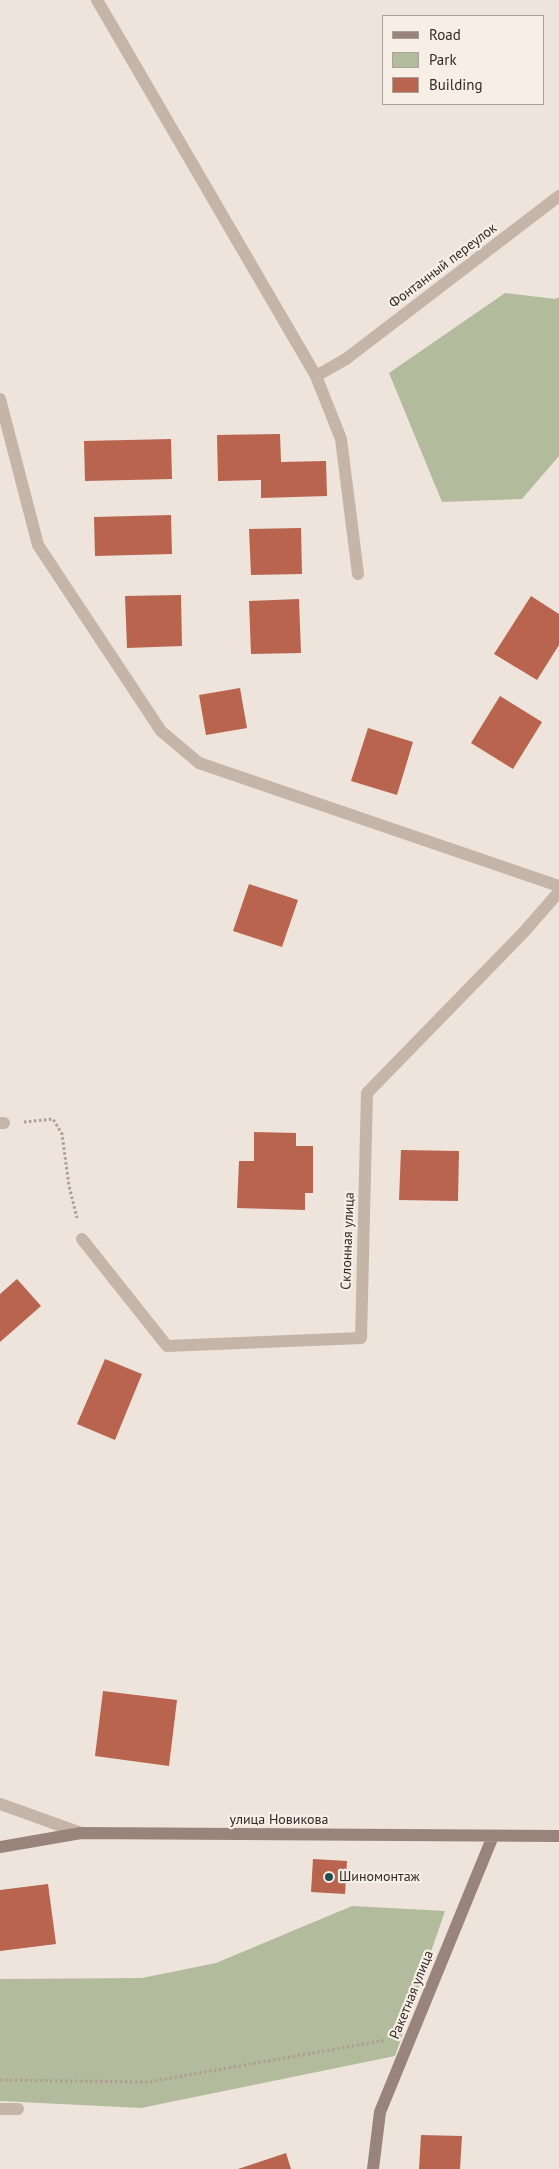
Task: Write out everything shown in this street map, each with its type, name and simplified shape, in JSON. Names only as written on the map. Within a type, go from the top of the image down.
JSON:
[{"type":"main road","name":"улица Новикова","points":[[0,1847],[81,1833],[559,1836]]},
{"type":"main road","name":"Ракетная улица","points":[[373,2169],[380,2112],[492,1836]]},
{"type":"street","points":[[97,0],[316,376],[341,439],[358,574]]},
{"type":"street","name":"Фонтанный переулок","points":[[316,376],[346,359],[559,196]]},
{"type":"street","points":[[0,399],[38,545],[161,731],[199,763],[559,886]]},
{"type":"street","name":"Склонная улица","points":[[82,1239],[167,1346],[360,1338],[367,1093],[523,933],[559,892]]},
{"type":"street","points":[[0,1804],[81,1833]]},
{"type":"street","points":[[0,2109],[18,2109]]},
{"type":"path","points":[[2,1123],[53,1119],[62,1134],[69,1186],[82,1239]]},
{"type":"path","points":[[0,2080],[149,2082],[412,2035]]},
{"type":"green space","points":[[505,293],[556,299],[559,297],[559,456],[522,499],[442,502],[389,373]]},
{"type":"green space","points":[[352,1906],[445,1911],[395,2056],[141,2108],[0,2101],[0,1979],[142,1978],[216,1963]]},
{"type":"building","points":[[280,434],[281,462],[326,461],[327,496],[261,498],[261,480],[218,481],[217,435]]},
{"type":"building","points":[[171,439],[172,479],[85,481],[84,441]]},
{"type":"building","points":[[171,515],[172,554],[95,556],[94,517]]},
{"type":"building","points":[[301,528],[302,574],[251,575],[249,529]]},
{"type":"building","points":[[181,595],[182,646],[127,648],[125,596]]},
{"type":"building","points":[[531,596],[559,614],[559,645],[537,680],[494,654]]},
{"type":"building","points":[[299,599],[301,653],[251,654],[249,601]]},
{"type":"building","points":[[240,688],[247,728],[206,735],[199,695]]},
{"type":"building","points":[[500,696],[542,722],[513,769],[471,743]]},
{"type":"building","points":[[368,728],[413,742],[397,795],[351,781]]},
{"type":"building","points":[[249,884],[298,900],[282,947],[233,931]]},
{"type":"building","points":[[254,1132],[296,1133],[296,1146],[313,1146],[313,1193],[305,1193],[305,1210],[237,1208],[239,1161],[254,1161]]},
{"type":"building","points":[[401,1150],[459,1151],[458,1201],[399,1200]]},
{"type":"building","points":[[17,1279],[41,1306],[0,1342],[0,1294]]},
{"type":"building","points":[[105,1359],[142,1374],[115,1440],[77,1424]]},
{"type":"building","points":[[103,1691],[177,1700],[169,1766],[95,1756]]},
{"type":"building","points":[[313,1859],[347,1861],[345,1894],[311,1892]]},
{"type":"building","points":[[48,1884],[56,1944],[0,1951],[0,1890]]},
{"type":"building","points":[[421,2135],[462,2136],[460,2169],[419,2169]]},
{"type":"building","points":[[286,2153],[291,2169],[238,2169]]},
{"type":"place","name":"Шиномонтаж","points":[[329,1877]]}]
